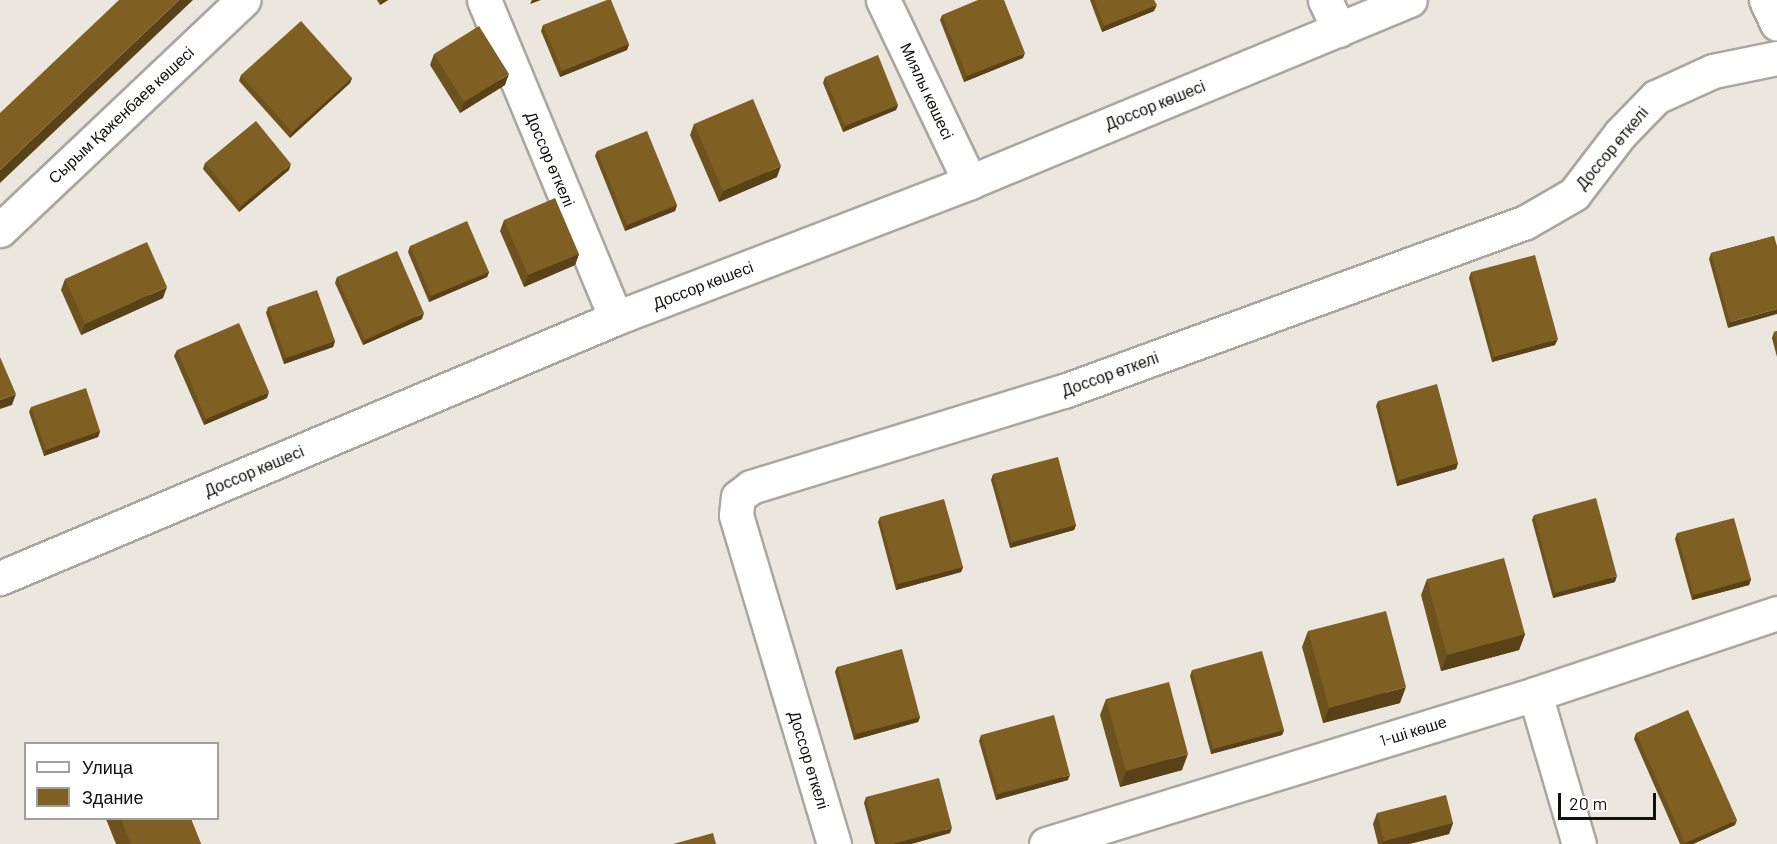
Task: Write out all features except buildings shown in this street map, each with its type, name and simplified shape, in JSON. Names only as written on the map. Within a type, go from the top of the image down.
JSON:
[{"type":"street","name":"Сырым Қаженбаев көшесі","points":[[0,230],[243,0]]},
{"type":"street","name":"Доссор өткелі","points":[[484,0],[616,318]]},
{"type":"street","name":"Миялы көшесі","points":[[884,0],[970,182]]},
{"type":"street","points":[[1325,0],[1340,30]]},
{"type":"street","name":"Доссор көшесі","points":[[0,578],[616,318],[970,182],[1410,0]]},
{"type":"street","points":[[1766,0],[1777,24]]},
{"type":"street","name":"Доссор өткелі","points":[[834,844],[736,515],[738,497],[751,487],[1064,391],[1524,223],[1574,194],[1620,134],[1656,97],[1713,71],[1777,58]]},
{"type":"street","name":"1-ші көше","points":[[1046,844],[1535,694],[1777,613]]},
{"type":"street","points":[[1535,694],[1579,844]]}]
